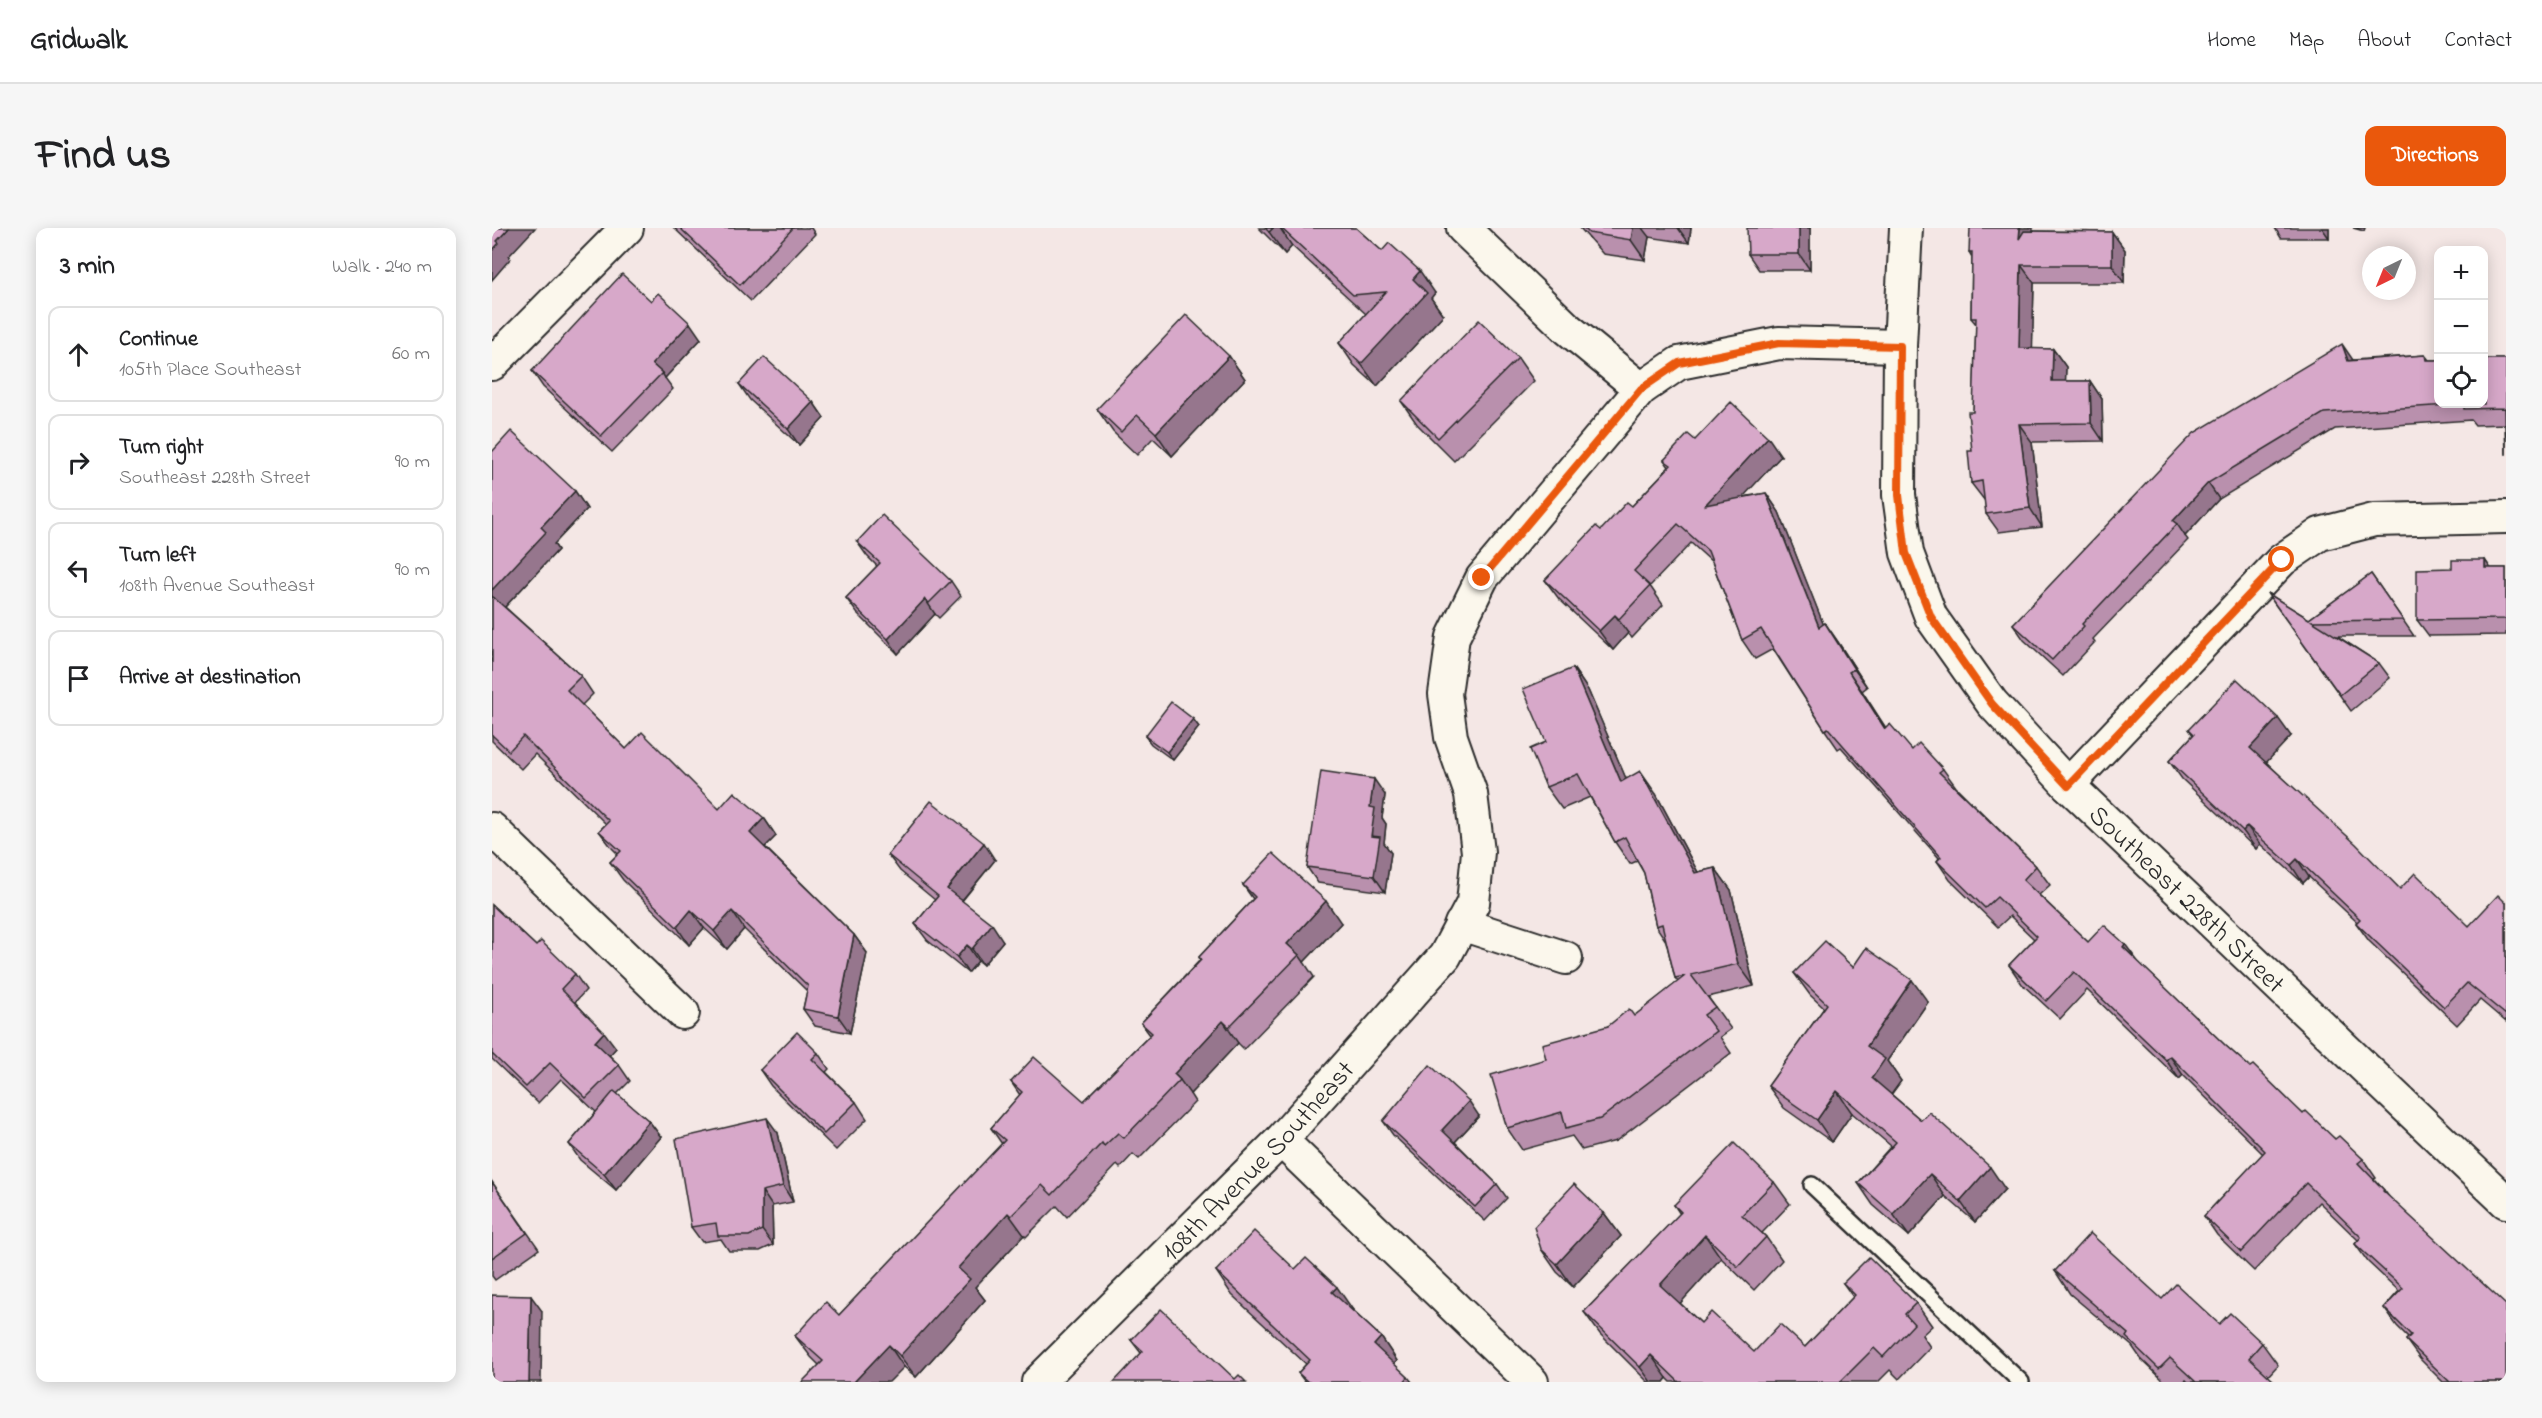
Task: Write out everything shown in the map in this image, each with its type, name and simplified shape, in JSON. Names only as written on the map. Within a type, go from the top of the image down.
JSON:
[{"type":"street","points":[[492,364],[627,228]]},
{"type":"street","points":[[1463,228],[1568,329],[1641,389]]},
{"type":"street","points":[[1900,346],[1906,228]]},
{"type":"street","name":"108th Avenue Southeast","points":[[1038,1382],[1281,1140],[1445,956],[1473,903],[1478,852],[1471,794],[1451,736],[1445,694],[1453,637],[1482,578],[1641,389],[1679,363],[1779,343],[1900,346]]},
{"type":"street","name":"Southeast 228th Street","points":[[1900,346],[1899,495],[1906,553],[1931,617],[1992,704],[2068,786],[2506,1202]]},
{"type":"street","points":[[2068,786],[2282,560],[2320,534],[2374,520],[2506,517]]},
{"type":"street","points":[[492,829],[683,1013]]},
{"type":"street","points":[[1461,924],[1566,958]]},
{"type":"street","points":[[1281,1140],[1532,1382]]},
{"type":"lane","points":[[1812,1185],[2021,1382]]},
{"type":"building","points":[[492,228],[509,228],[497,241],[499,243],[492,251]]},
{"type":"building","points":[[680,228],[793,228],[740,285]]},
{"type":"building","points":[[1281,228],[1356,228],[1382,251],[1389,243],[1420,271],[1413,279],[1427,293],[1361,364],[1339,343],[1386,292],[1353,295]]},
{"type":"building","points":[[1584,228],[1633,228],[1631,240],[1589,233]]},
{"type":"building","points":[[1747,228],[1799,228],[1799,254],[1748,254]]},
{"type":"building","points":[[1970,228],[2020,228],[2019,239],[2024,231],[2112,232],[2112,265],[2021,265],[2019,348],[2053,349],[2052,381],[2090,381],[2091,423],[2019,424],[2030,508],[1986,514],[1982,481],[1971,483],[1968,451],[1972,451],[1968,412],[1973,412],[1976,318],[1971,318]]},
{"type":"building","points":[[622,274],[651,301],[658,293],[690,323],[652,364],[662,373],[601,436],[532,371]]},
{"type":"building","points":[[1186,315],[1229,356],[1156,433],[1137,415],[1121,432],[1097,409]]},
{"type":"building","points":[[1479,320],[1518,358],[1438,438],[1401,401]]},
{"type":"building","points":[[2342,344],[2348,361],[2425,355],[2426,360],[2434,360],[2434,406],[2324,413],[2208,483],[2173,521],[2177,524],[2082,624],[2084,626],[2052,660],[2013,624],[2194,433]]},
{"type":"building","points":[[764,357],[813,402],[788,429],[739,384]]},
{"type":"building","points":[[2488,359],[2506,359],[2506,454],[2505,408],[2464,409],[2488,408]]},
{"type":"building","points":[[1731,402],[1768,437],[1705,505],[1766,493],[1819,627],[1825,623],[1854,669],[1849,672],[1885,729],[1890,724],[1912,750],[1919,743],[1943,769],[1939,772],[2036,866],[2023,880],[2088,942],[2104,925],[2125,944],[2123,947],[2226,1046],[2250,1067],[2253,1065],[2303,1114],[2306,1111],[2335,1139],[2339,1136],[2363,1159],[2358,1163],[2383,1191],[2506,1305],[2506,1382],[2450,1382],[2406,1340],[2411,1335],[2384,1308],[2403,1288],[2355,1244],[2361,1237],[2306,1183],[2241,1252],[2204,1216],[2265,1151],[2170,1056],[2166,1060],[2074,972],[2046,1001],[2009,965],[2037,936],[1997,897],[1985,908],[1937,861],[1941,857],[1828,728],[1825,730],[1761,629],[1742,640],[1708,551],[1678,524],[1634,571],[1650,586],[1619,619],[1615,615],[1599,631],[1545,580],[1596,526],[1601,530],[1627,502],[1632,506],[1671,465],[1664,460],[1688,434],[1695,440]]},
{"type":"building","points":[[511,431],[575,491],[541,527],[546,532],[492,590],[492,452]]},
{"type":"building","points":[[882,515],[951,581],[929,603],[925,599],[888,639],[846,598],[880,563],[857,542]]},
{"type":"building","points":[[2452,560],[2485,560],[2485,568],[2506,568],[2506,619],[2417,620],[2417,569],[2452,568]]},
{"type":"building","points":[[2371,574],[2403,620],[2312,621],[2379,663],[2340,695],[2267,593],[2309,619]]},
{"type":"building","points":[[492,596],[581,676],[567,690],[626,749],[642,732],[719,809],[734,792],[764,818],[750,833],[854,935],[838,1016],[803,1009],[808,986],[732,911],[714,931],[691,910],[677,927],[610,862],[621,851],[599,831],[609,821],[523,736],[509,751],[492,735]]},
{"type":"building","points":[[1573,668],[1621,782],[1640,771],[1695,873],[1715,868],[1738,964],[1691,975],[1715,1007],[1704,1015],[1716,1031],[1600,1119],[1566,1128],[1562,1112],[1507,1128],[1491,1075],[1546,1059],[1542,1044],[1608,1026],[1629,1009],[1634,1016],[1685,976],[1675,978],[1662,924],[1656,926],[1644,873],[1625,837],[1615,842],[1578,774],[1546,787],[1530,749],[1546,742],[1523,689]]},
{"type":"building","points":[[2237,679],[2278,718],[2250,748],[2356,844],[2400,889],[2415,873],[2469,926],[2498,895],[2506,903],[2506,1015],[2467,983],[2444,1007],[2356,923],[2360,919],[2297,859],[2291,865],[2247,826],[2243,831],[2169,761],[2194,734],[2189,729]]},
{"type":"building","points":[[1171,702],[1193,719],[1167,752],[1145,736]]},
{"type":"building","points":[[1321,771],[1374,779],[1370,807],[1375,808],[1371,836],[1380,837],[1374,876],[1307,867]]},
{"type":"building","points":[[931,801],[984,843],[947,889],[992,924],[972,949],[967,945],[957,957],[915,924],[938,896],[888,855]]},
{"type":"building","points":[[1273,853],[1326,901],[1287,944],[1299,955],[1229,1027],[1223,1021],[1174,1074],[1180,1080],[1124,1138],[1118,1133],[1104,1146],[1102,1143],[1052,1195],[1042,1185],[1011,1216],[1008,1213],[958,1268],[970,1279],[900,1356],[889,1345],[854,1382],[802,1382],[823,1361],[795,1336],[826,1302],[839,1315],[1005,1140],[991,1128],[1022,1092],[1011,1082],[1034,1057],[1084,1101],[1152,1033],[1141,1023],[1201,960],[1199,957],[1255,897],[1243,885]]},
{"type":"building","points":[[492,905],[536,946],[541,941],[575,974],[561,989],[604,1032],[595,1042],[619,1065],[586,1098],[550,1063],[526,1087],[492,1054]]},
{"type":"building","points":[[1825,941],[1853,967],[1866,948],[1912,980],[1867,1046],[1885,1059],[1872,1078],[1921,1120],[1929,1112],[1990,1167],[1960,1201],[1930,1174],[1893,1214],[1858,1183],[1896,1142],[1837,1091],[1817,1120],[1768,1086],[1827,1004],[1794,973]]},
{"type":"building","points":[[797,1032],[818,1053],[812,1059],[856,1102],[824,1134],[760,1070]]},
{"type":"building","points":[[1430,1065],[1469,1101],[1442,1130],[1497,1184],[1475,1207],[1383,1121]]},
{"type":"building","points":[[614,1091],[649,1121],[604,1174],[569,1144]]},
{"type":"building","points":[[767,1118],[783,1186],[762,1191],[762,1230],[749,1236],[718,1236],[716,1223],[691,1227],[676,1139]]},
{"type":"building","points":[[1734,1143],[1774,1182],[1742,1215],[1766,1237],[1738,1267],[1705,1235],[1660,1285],[1701,1323],[1711,1312],[1754,1352],[1780,1324],[1805,1347],[1855,1295],[1843,1283],[1869,1257],[1916,1303],[1905,1314],[1914,1324],[1883,1357],[1874,1348],[1840,1382],[1679,1382],[1651,1355],[1640,1367],[1584,1312],[1681,1212],[1674,1205]]},
{"type":"building","points":[[492,1182],[527,1233],[492,1258]]},
{"type":"building","points":[[1574,1184],[1604,1213],[1557,1264],[1541,1249],[1534,1227]]},
{"type":"building","points":[[1254,1231],[1295,1269],[1306,1258],[1337,1287],[1332,1292],[1381,1337],[1374,1345],[1408,1377],[1404,1382],[1308,1382],[1298,1373],[1310,1360],[1216,1271]]},
{"type":"building","points":[[2090,1233],[2162,1299],[2176,1284],[2219,1324],[2230,1313],[2262,1343],[2249,1358],[2275,1382],[2196,1382],[2170,1358],[2159,1369],[2126,1337],[2128,1334],[2055,1271]]},
{"type":"building","points":[[492,1295],[531,1296],[529,1382],[492,1382]]},
{"type":"building","points":[[1161,1309],[1235,1379],[1239,1375],[1246,1382],[1114,1382],[1143,1351],[1131,1340]]},
{"type":"route","points":[[1482,578],[1641,389],[1679,363],[1779,343],[1900,346],[1899,495],[1906,553],[1931,617],[1992,704],[2068,786],[2282,560]]}]
